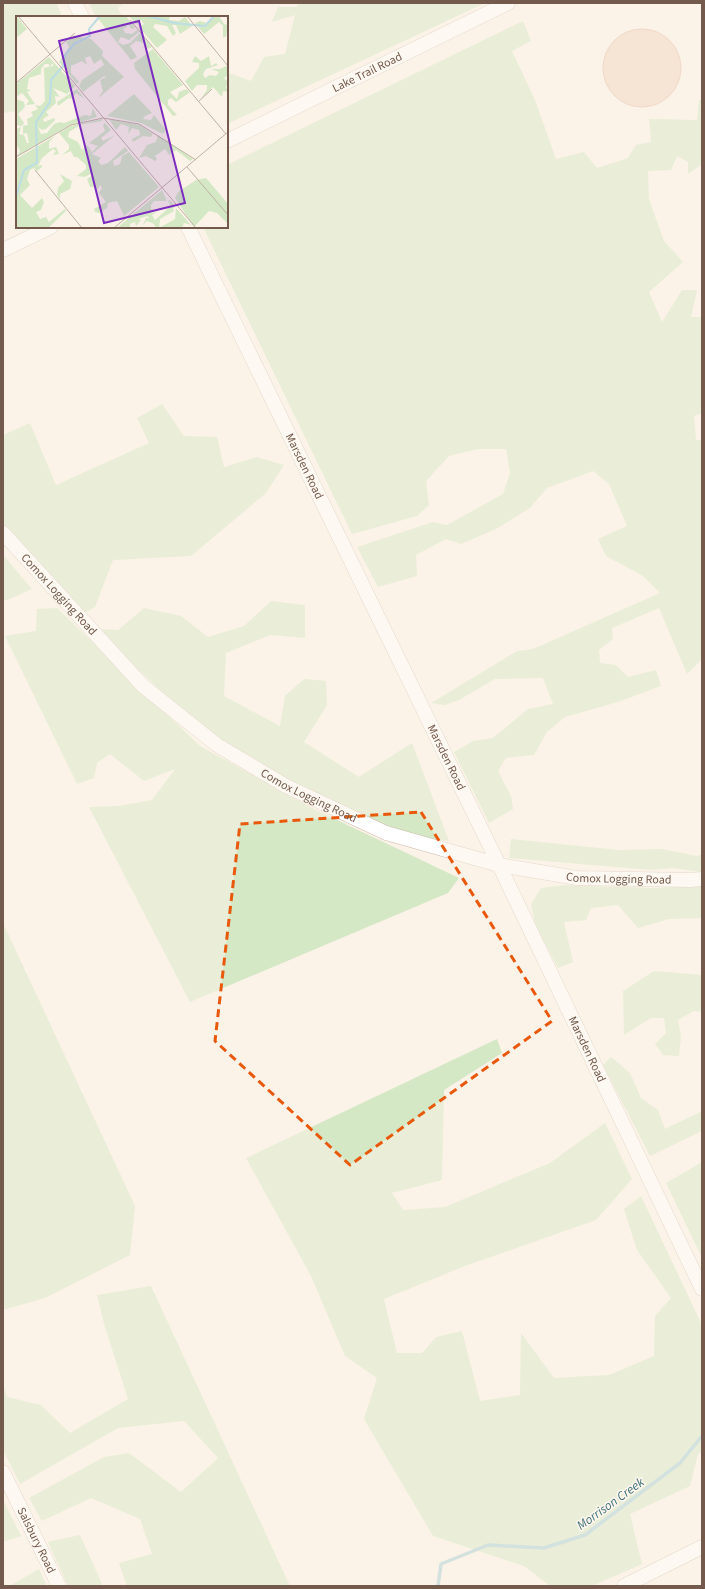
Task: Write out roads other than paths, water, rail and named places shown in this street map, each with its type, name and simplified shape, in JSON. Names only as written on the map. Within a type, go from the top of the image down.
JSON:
[{"type":"street","points":[[75,3],[82,16]]},
{"type":"street","name":"Lake Trail Road","points":[[228,141],[508,3]]},
{"type":"street","points":[[3,250],[49,228]]},
{"type":"street","name":"Marsden Road","points":[[188,228],[702,1288]]},
{"type":"street","name":"Comox Logging Road","points":[[3,533],[143,686],[218,745],[286,786],[386,834],[498,865],[578,878],[702,880]]},
{"type":"street","name":"Salsbury Road","points":[[3,1472],[59,1586]]},
{"type":"street","points":[[624,1586],[702,1547]]},
{"type":"waterway","name":"Morrison Creek","points":[[438,1586],[441,1564],[488,1545],[544,1548],[585,1535],[680,1463],[702,1436]]}]
